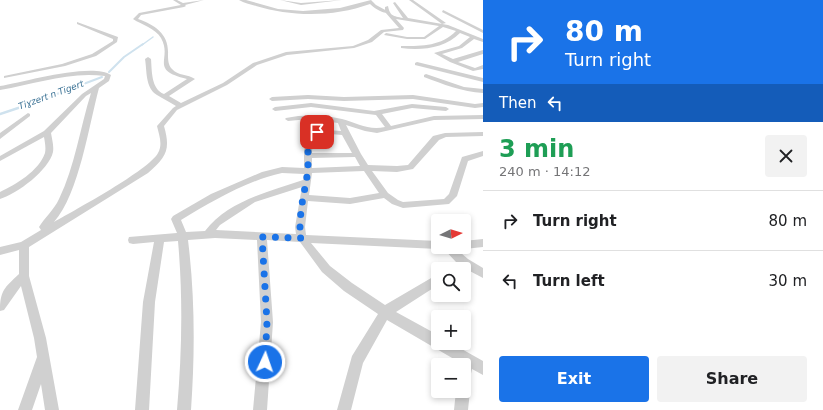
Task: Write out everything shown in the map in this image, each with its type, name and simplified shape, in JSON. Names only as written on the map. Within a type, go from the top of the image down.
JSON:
[{"type":"street","points":[[175,0],[192,3],[202,0]]},
{"type":"street","points":[[241,0],[281,11],[294,12],[349,8],[370,1]]},
{"type":"street","points":[[247,0],[292,11],[348,7],[370,1]]},
{"type":"street","points":[[282,0],[301,4],[340,0]]},
{"type":"street","points":[[303,0],[310,0]]},
{"type":"street","points":[[411,0],[446,26]]},
{"type":"street","points":[[370,1],[374,6],[406,20],[430,21],[483,41]]},
{"type":"street","points":[[165,96],[192,79],[172,72],[166,66],[164,41],[158,31],[148,24],[135,19],[140,14],[183,7],[186,2]]},
{"type":"street","points":[[395,3],[406,20]]},
{"type":"street","points":[[476,22],[443,8],[483,32]]},
{"type":"street","points":[[0,251],[24,245],[145,171],[159,158],[164,150],[165,139],[160,126],[175,109],[225,84],[255,64],[272,57],[297,52],[354,47],[370,41],[379,33],[402,28],[388,12]]},
{"type":"street","points":[[423,14],[422,13],[428,13]]},
{"type":"street","points":[[416,15],[419,21]]},
{"type":"street","points":[[3,77],[64,65],[94,55],[115,42],[116,38],[79,23]]},
{"type":"street","points":[[379,33],[407,38],[425,38],[446,26]]},
{"type":"street","points":[[403,47],[436,46],[451,39],[459,31]]},
{"type":"street","points":[[472,38],[466,46],[437,53],[452,62],[475,70]]},
{"type":"street","points":[[434,68],[483,52]]},
{"type":"street","points":[[148,59],[153,90],[158,95],[165,96],[181,106]]},
{"type":"street","points":[[417,64],[483,80]]},
{"type":"street","points":[[462,76],[483,67]]},
{"type":"street","points":[[0,88],[84,74],[108,75],[107,80],[84,95],[47,133],[0,159]]},
{"type":"street","points":[[426,76],[459,87],[483,91]]},
{"type":"street","points":[[3,77],[45,80]]},
{"type":"street","points":[[52,410],[44,357],[24,276],[24,245],[52,221],[64,201],[96,88]]},
{"type":"street","points":[[272,99],[308,96],[344,99],[413,97],[475,106],[483,105]]},
{"type":"street","points":[[308,96],[311,105]]},
{"type":"street","points":[[275,109],[311,105],[378,113],[412,106],[446,109]]},
{"type":"street","points":[[378,113],[390,129]]},
{"type":"street","points":[[0,137],[28,115]]},
{"type":"street","points":[[288,119],[309,117],[341,121],[367,130],[377,131],[434,118],[458,119],[483,117]]},
{"type":"street","points":[[341,121],[345,133],[357,155],[385,195],[403,205],[446,202],[453,196],[465,159],[483,153]]},
{"type":"street","points":[[345,133],[317,132],[308,150],[308,171],[300,227],[302,238],[326,269],[348,287],[385,312],[431,338]]},
{"type":"street","points":[[0,196],[9,192],[34,173],[44,162],[49,152],[47,133]]},
{"type":"street","points":[[184,410],[188,362],[187,276],[183,236],[176,219],[214,196],[265,174],[282,170],[308,171],[367,168],[397,169],[410,167],[436,138],[445,135],[483,134]]},
{"type":"street","points":[[308,156],[357,155]]},
{"type":"street","points":[[208,234],[217,222],[252,200],[306,182]]},
{"type":"street","points":[[304,198],[350,201],[385,195]]},
{"type":"street","points":[[133,240],[208,234],[431,245]]},
{"type":"street","points":[[260,410],[267,322],[262,237]]},
{"type":"street","points":[[142,410],[149,302],[160,238]]},
{"type":"street","points":[[471,244],[483,243]]},
{"type":"street","points":[[455,254],[464,262]]},
{"type":"street","points":[[471,266],[483,272]]},
{"type":"street","points":[[0,306],[13,287],[24,276]]},
{"type":"street","points":[[344,410],[357,361],[385,312],[431,283]]},
{"type":"street","points":[[452,350],[466,358]]},
{"type":"street","points":[[25,410],[44,357]]},
{"type":"street","points":[[471,361],[483,368]]},
{"type":"street","points":[[461,410],[462,398]]},
{"type":"waterway","name":"Tiɣzert n Tigert","points":[[142,45],[153,37]]},
{"type":"waterway","name":"Tiɣzert n Tigert","points":[[109,72],[124,57],[143,44]]},
{"type":"waterway","name":"Tiɣzert n Tigert","points":[[33,103],[102,77]]},
{"type":"waterway","name":"Tiɣzert n Tigert","points":[[0,114],[33,103]]},
{"type":"route","points":[[265,362],[267,322],[262,237],[302,238],[300,227],[301,209],[308,171],[308,150],[317,132]]}]
